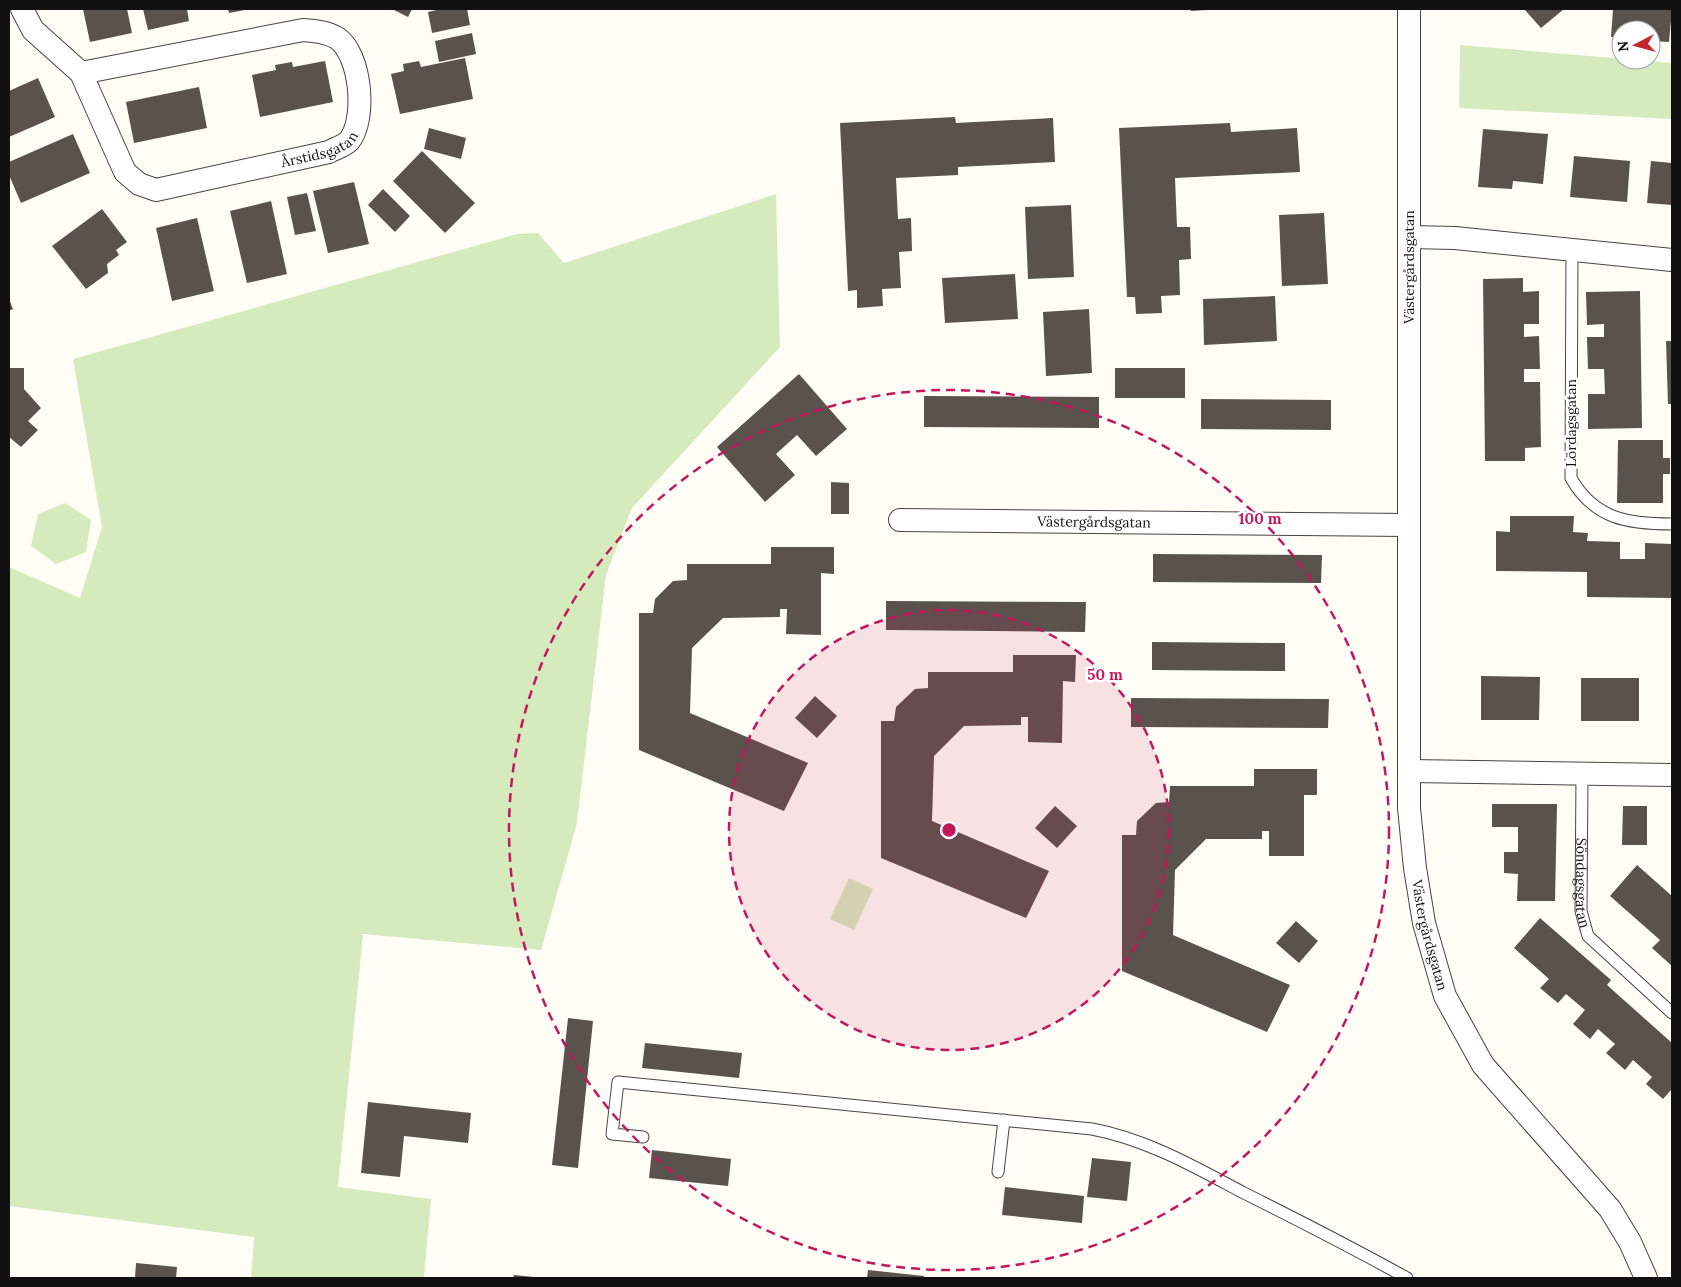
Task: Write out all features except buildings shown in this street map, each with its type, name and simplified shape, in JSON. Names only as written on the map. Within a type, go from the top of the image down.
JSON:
[{"type":"street","name":"Årstidsgatan","points":[[22,9],[33,30],[80,73],[125,172],[139,184],[156,190],[329,152],[348,142],[359,119],[359,92],[351,53],[338,38],[325,33],[303,30],[80,73]]},
{"type":"street","name":"Västergårdsgatan","points":[[1409,9],[1409,808],[1414,868],[1429,948],[1445,996],[1484,1065],[1610,1209],[1630,1242],[1646,1278]]},
{"type":"street","points":[[1410,237],[1455,238],[1672,260]]},
{"type":"street","name":"Västergårdsgatan","points":[[900,520],[1408,525]]},
{"type":"street","points":[[1410,770],[1672,775]]},
{"type":"lane","name":"Lördagsgatan","points":[[1572,249],[1571,478],[1581,495],[1608,516],[1647,524],[1672,524]]},
{"type":"lane","name":"Söndagsgatan","points":[[1582,774],[1580,911],[1588,936],[1672,1014]]},
{"type":"lane","points":[[643,1137],[612,1134],[618,1082],[1092,1129],[1130,1140],[1179,1159],[1361,1252],[1407,1278]]},
{"type":"lane","points":[[998,1172],[1004,1120]]},
{"type":"green space","points":[[1460,45],[1611,58],[1611,70],[1661,70],[1661,62],[1672,63],[1672,119],[1459,108]]},
{"type":"green space","points":[[776,194],[780,347],[632,508],[606,575],[577,823],[541,950],[363,934],[338,1187],[431,1199],[424,1278],[251,1278],[254,1237],[9,1206],[9,567],[80,598],[102,527],[73,359],[517,234],[538,233],[564,263]]},
{"type":"green space","points":[[65,503],[91,520],[86,552],[56,564],[31,546],[38,514]]},
{"type":"green space","points":[[849,878],[873,889],[854,930],[830,919]]}]
